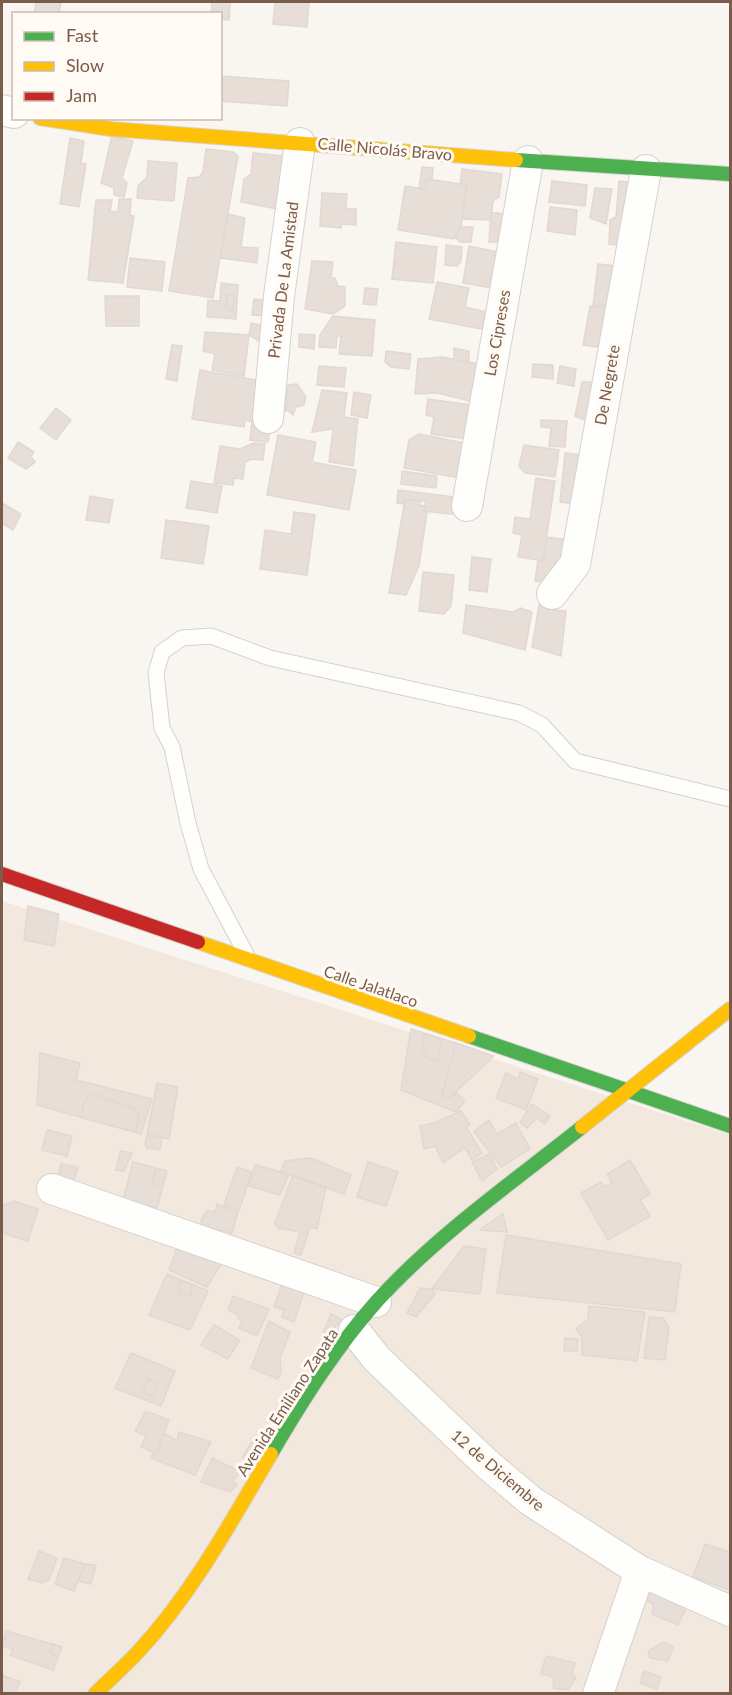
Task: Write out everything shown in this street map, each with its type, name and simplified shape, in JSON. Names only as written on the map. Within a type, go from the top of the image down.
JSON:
[{"type":"street","name":"Calle Nicolás Bravo","points":[[53,120],[111,129],[646,170],[730,174]]},
{"type":"street","name":"Privada De La Amistad","points":[[268,418],[279,296],[300,143]]},
{"type":"street","name":"Los Cipreses","points":[[467,506],[528,161]]},
{"type":"street","name":"De Negrete","points":[[552,594],[574,564],[646,170]]},
{"type":"street","name":"Calle Jalatlaco","points":[[2,874],[249,962],[730,1126]]},
{"type":"street","name":"Avenida Emiliano Zapata","points":[[95,1694],[119,1673],[168,1616],[219,1540],[326,1366],[376,1302],[431,1248],[730,1009]]},
{"type":"street","points":[[52,1189],[376,1302]]},
{"type":"street","name":"12 de Diciembre","points":[[354,1330],[377,1359],[486,1463],[531,1501],[640,1571],[730,1611]]},
{"type":"street","points":[[598,1694],[640,1571]]},
{"type":"lane","points":[[249,962],[201,869],[175,770],[172,747],[162,728],[156,673],[162,652],[182,638],[211,636],[270,658],[519,713],[542,725],[575,761],[730,799]]},
{"type":"shaded area","points":[[2,901],[730,1135],[730,1693],[2,1693]]},
{"type":"building","points":[[36,2],[61,2],[59,12],[34,12]]},
{"type":"building","points":[[212,2],[230,2],[229,20],[222,19],[222,12],[211,12]]},
{"type":"building","points":[[275,2],[309,2],[307,27],[273,24]]},
{"type":"building","points":[[222,76],[289,81],[287,106],[222,101]]},
{"type":"building","points":[[112,136],[133,141],[122,178],[127,183],[124,197],[114,195],[114,188],[101,183]]},
{"type":"building","points":[[70,138],[84,141],[81,163],[86,164],[79,207],[60,204]]},
{"type":"building","points":[[206,149],[233,152],[238,156],[213,298],[169,291],[188,178],[199,177],[203,172]]},
{"type":"building","points":[[253,153],[293,157],[288,211],[241,202],[244,179],[251,174]]},
{"type":"building","points":[[148,161],[177,163],[174,201],[137,198],[138,186],[147,177]]},
{"type":"building","points":[[422,167],[433,168],[432,180],[427,179],[425,189],[419,189]]},
{"type":"building","points":[[462,169],[502,174],[499,197],[493,201],[491,220],[462,219],[467,185],[460,184]]},
{"type":"building","points":[[427,179],[467,185],[461,227],[454,239],[398,230],[405,186],[425,189]]},
{"type":"building","points":[[552,181],[587,185],[585,206],[549,202]]},
{"type":"building","points":[[619,181],[640,184],[628,246],[609,244],[610,220],[616,217]]},
{"type":"building","points":[[595,188],[612,189],[606,224],[590,218]]},
{"type":"building","points":[[322,193],[347,194],[346,209],[356,209],[356,225],[341,224],[341,228],[320,226]]},
{"type":"building","points":[[119,199],[131,199],[130,215],[134,216],[123,283],[88,280],[96,200],[112,200],[110,211],[118,212]]},
{"type":"building","points":[[550,207],[577,210],[575,235],[547,231]]},
{"type":"building","points":[[491,212],[514,216],[510,242],[489,242]]},
{"type":"building","points":[[228,214],[245,218],[241,247],[258,248],[257,263],[220,258]]},
{"type":"building","points":[[461,227],[473,227],[471,242],[460,242],[455,237]]},
{"type":"building","points":[[396,242],[437,247],[433,283],[392,279]]},
{"type":"building","points":[[446,245],[462,247],[461,261],[457,266],[445,265]]},
{"type":"building","points":[[469,246],[509,254],[502,290],[463,283]]},
{"type":"building","points":[[130,258],[165,262],[162,291],[127,287]]},
{"type":"building","points":[[312,261],[333,262],[331,278],[335,278],[338,286],[345,287],[345,306],[333,314],[305,309]]},
{"type":"building","points":[[598,264],[625,267],[619,308],[593,305]]},
{"type":"building","points":[[437,282],[469,288],[465,307],[495,314],[491,331],[429,319]]},
{"type":"building","points":[[221,283],[238,285],[236,319],[207,317],[208,300],[220,301]]},
{"type":"building","points":[[365,288],[378,289],[376,305],[363,304]]},
{"type":"building","points":[[227,295],[234,296],[233,311],[226,310]]},
{"type":"building","points":[[105,296],[139,296],[139,326],[106,326]]},
{"type":"building","points":[[254,299],[270,301],[268,316],[252,315]]},
{"type":"building","points":[[590,306],[617,310],[611,349],[583,345]]},
{"type":"building","points":[[333,316],[375,320],[372,356],[339,354],[341,336],[337,336],[336,348],[319,347],[320,335]]},
{"type":"building","points":[[251,323],[268,327],[262,343],[249,335]]},
{"type":"building","points":[[205,332],[249,335],[244,376],[212,370],[215,354],[203,351]]},
{"type":"building","points":[[299,334],[315,335],[314,349],[299,347]]},
{"type":"building","points":[[172,345],[182,346],[177,381],[166,379]]},
{"type":"building","points":[[454,348],[469,351],[469,362],[454,359]]},
{"type":"building","points":[[386,351],[411,354],[409,369],[391,367],[385,362]]},
{"type":"building","points":[[443,357],[484,365],[479,403],[437,393],[415,394],[418,359]]},
{"type":"building","points":[[533,364],[553,365],[553,379],[532,377]]},
{"type":"building","points":[[319,366],[346,368],[344,387],[317,385]]},
{"type":"building","points":[[560,366],[576,369],[574,386],[557,383]]},
{"type":"building","points":[[200,370],[262,381],[255,422],[245,420],[244,427],[192,419]]},
{"type":"building","points":[[582,382],[603,382],[592,423],[575,416]]},
{"type":"building","points":[[297,384],[306,397],[304,405],[296,407],[293,415],[285,411],[288,385]]},
{"type":"building","points":[[322,390],[347,393],[344,417],[358,419],[353,466],[329,462],[333,429],[312,432]]},
{"type":"building","points":[[354,392],[371,395],[367,418],[351,415]]},
{"type":"building","points":[[428,399],[478,406],[473,440],[431,434],[434,417],[426,415]]},
{"type":"building","points":[[56,408],[71,420],[56,440],[40,428]]},
{"type":"building","points":[[541,420],[567,421],[565,447],[549,446],[551,428],[541,427]]},
{"type":"building","points":[[252,421],[271,423],[268,442],[250,440]]},
{"type":"building","points":[[419,434],[465,443],[459,478],[404,468],[409,440]]},
{"type":"building","points":[[278,435],[316,442],[312,462],[356,470],[349,510],[267,495]]},
{"type":"building","points":[[18,442],[34,452],[31,457],[35,462],[26,469],[8,458]]},
{"type":"building","points":[[254,443],[265,444],[263,460],[252,459],[245,462],[243,479],[234,478],[233,485],[214,483],[220,446],[240,449]]},
{"type":"building","points":[[524,445],[559,450],[555,477],[525,473],[519,466]]},
{"type":"building","points":[[565,453],[582,455],[578,504],[560,502]]},
{"type":"building","points":[[402,471],[437,476],[436,488],[401,484]]},
{"type":"building","points":[[536,478],[555,481],[543,561],[518,557],[522,535],[513,533],[515,517],[530,519]]},
{"type":"building","points":[[191,481],[222,486],[217,513],[186,508]]},
{"type":"building","points":[[398,490],[462,498],[460,515],[424,511],[426,501],[405,499],[404,504],[397,503]]},
{"type":"building","points":[[90,496],[113,500],[109,523],[86,520]]},
{"type":"building","points":[[405,499],[420,501],[420,505],[425,506],[424,511],[427,512],[419,566],[406,595],[389,593]]},
{"type":"building","points":[[2,503],[21,514],[13,530],[2,523]]},
{"type":"building","points":[[294,512],[315,515],[307,575],[260,569],[265,530],[291,534]]},
{"type":"building","points":[[166,520],[209,526],[203,564],[161,558]]},
{"type":"building","points":[[547,537],[567,540],[566,557],[542,582],[535,581],[538,560],[543,561]]},
{"type":"building","points":[[472,557],[491,559],[487,592],[469,590]]},
{"type":"building","points":[[423,572],[454,575],[451,606],[444,614],[419,611]]},
{"type":"building","points":[[540,599],[557,601],[556,610],[566,611],[561,656],[532,647]]},
{"type":"building","points":[[466,605],[513,612],[521,608],[532,612],[525,650],[463,633]]},
{"type":"building","points":[[28,906],[59,914],[54,946],[24,940]]},
{"type":"building","points":[[411,1029],[456,1043],[442,1095],[449,1098],[457,1093],[465,1101],[456,1112],[401,1090]]},
{"type":"building","points":[[424,1033],[441,1039],[438,1060],[428,1059],[422,1049]]},
{"type":"building","points":[[456,1043],[494,1056],[449,1098],[442,1095]]},
{"type":"building","points":[[40,1053],[80,1063],[76,1080],[152,1099],[141,1134],[37,1105]]},
{"type":"building","points":[[520,1072],[538,1079],[526,1110],[496,1098],[506,1073],[518,1079]]},
{"type":"building","points":[[157,1083],[178,1087],[169,1139],[147,1135]]},
{"type":"building","points":[[92,1093],[134,1109],[139,1115],[136,1132],[82,1118],[83,1104]]},
{"type":"building","points":[[532,1104],[550,1116],[545,1124],[537,1118],[527,1128],[520,1122]]},
{"type":"building","points":[[461,1111],[470,1125],[466,1127],[482,1153],[472,1160],[465,1148],[443,1163],[435,1146],[424,1149],[420,1126],[434,1123]]},
{"type":"building","points":[[489,1120],[497,1134],[516,1123],[530,1149],[501,1167],[474,1132]]},
{"type":"building","points":[[47,1130],[72,1136],[67,1156],[42,1150]]},
{"type":"building","points":[[147,1135],[162,1137],[160,1150],[152,1149],[152,1146],[147,1149],[145,1144]]},
{"type":"building","points":[[120,1151],[132,1153],[124,1171],[116,1170]]},
{"type":"building","points":[[489,1154],[497,1169],[482,1181],[472,1162]]},
{"type":"building","points":[[311,1158],[351,1175],[344,1194],[281,1172],[285,1161]]},
{"type":"building","points":[[630,1160],[650,1194],[640,1200],[650,1216],[608,1240],[581,1193],[601,1182],[604,1187],[612,1183],[607,1174]]},
{"type":"building","points":[[133,1162],[167,1171],[157,1208],[123,1200]]},
{"type":"building","points":[[368,1162],[398,1172],[386,1206],[357,1197]]},
{"type":"building","points":[[61,1164],[78,1167],[73,1184],[57,1181]]},
{"type":"building","points":[[255,1165],[289,1174],[280,1195],[249,1186]]},
{"type":"building","points":[[237,1167],[252,1172],[239,1210],[224,1205]]},
{"type":"building","points":[[156,1168],[167,1171],[163,1186],[152,1183]]},
{"type":"building","points":[[293,1175],[326,1187],[317,1229],[310,1227],[301,1255],[294,1253],[300,1232],[278,1228],[275,1223]]},
{"type":"building","points":[[14,1201],[38,1209],[28,1241],[2,1233],[2,1206]]},
{"type":"building","points":[[217,1204],[238,1212],[232,1233],[202,1226],[201,1220],[207,1210],[215,1212]]},
{"type":"building","points":[[503,1214],[507,1232],[480,1230],[482,1228]]},
{"type":"building","points":[[506,1235],[681,1264],[675,1312],[497,1293]]},
{"type":"building","points":[[464,1246],[486,1249],[480,1294],[432,1289]]},
{"type":"building","points":[[177,1247],[221,1264],[207,1287],[169,1270]]},
{"type":"building","points":[[167,1274],[208,1291],[190,1330],[149,1315]]},
{"type":"building","points":[[180,1280],[192,1285],[191,1295],[179,1292]]},
{"type":"building","points":[[282,1284],[305,1289],[294,1322],[282,1317],[284,1310],[274,1307]]},
{"type":"building","points":[[420,1288],[432,1289],[435,1294],[416,1317],[407,1313]]},
{"type":"building","points":[[233,1296],[269,1309],[257,1336],[239,1328],[242,1321],[237,1318],[238,1315],[228,1310]]},
{"type":"building","points":[[589,1306],[645,1312],[637,1361],[582,1355],[582,1337],[576,1329],[588,1319]]},
{"type":"building","points":[[331,1314],[341,1319],[328,1337],[323,1333]]},
{"type":"building","points":[[649,1317],[663,1318],[669,1328],[665,1360],[644,1358]]},
{"type":"building","points":[[269,1321],[290,1332],[280,1358],[281,1372],[278,1379],[251,1368]]},
{"type":"building","points":[[214,1325],[240,1340],[228,1359],[201,1345]]},
{"type":"building","points":[[565,1338],[578,1339],[577,1351],[564,1351]]},
{"type":"building","points":[[131,1353],[175,1371],[161,1406],[115,1388]]},
{"type":"building","points":[[148,1379],[158,1384],[154,1397],[142,1393]]},
{"type":"building","points":[[146,1411],[169,1420],[156,1454],[141,1447],[146,1436],[135,1431]]},
{"type":"building","points":[[179,1432],[211,1442],[195,1475],[151,1458],[153,1453],[156,1454],[164,1433],[177,1441]]},
{"type":"building","points":[[252,1442],[260,1447],[249,1462],[242,1457]]},
{"type":"building","points":[[212,1458],[241,1472],[233,1480],[237,1485],[230,1492],[201,1482]]},
{"type":"building","points":[[705,1544],[730,1552],[730,1590],[693,1577]]},
{"type":"building","points":[[39,1551],[57,1558],[49,1580],[42,1583],[28,1579]]},
{"type":"building","points":[[64,1558],[85,1564],[74,1591],[55,1584]]},
{"type":"building","points":[[85,1564],[96,1565],[91,1584],[78,1581]]},
{"type":"building","points":[[653,1589],[687,1606],[678,1625],[652,1614],[653,1604],[646,1600]]},
{"type":"building","points":[[6,1631],[62,1647],[53,1670],[10,1655],[13,1649],[2,1646]]},
{"type":"building","points":[[663,1642],[673,1647],[668,1661],[650,1658],[648,1651]]},
{"type":"building","points":[[53,1644],[62,1647],[58,1657],[50,1653]]},
{"type":"building","points":[[546,1656],[575,1663],[572,1673],[576,1678],[568,1690],[553,1688],[554,1677],[541,1674]]},
{"type":"building","points":[[644,1671],[661,1677],[657,1689],[640,1683]]},
{"type":"building","points":[[2,1675],[20,1682],[15,1694],[2,1694]]},
{"type":"traffic: fast","points":[[516,160],[730,174]]},
{"type":"traffic: fast","points":[[469,1036],[730,1126]]},
{"type":"traffic: fast","points":[[271,1454],[320,1375],[377,1301],[450,1231],[582,1127]]},
{"type":"traffic: slow","points":[[53,120],[111,129],[516,160]]},
{"type":"traffic: slow","points":[[198,942],[469,1036]]},
{"type":"traffic: slow","points":[[582,1127],[730,1009]]},
{"type":"traffic: slow","points":[[95,1694],[138,1652],[176,1606],[210,1557],[271,1454]]},
{"type":"traffic: jam","points":[[2,874],[198,942]]}]
